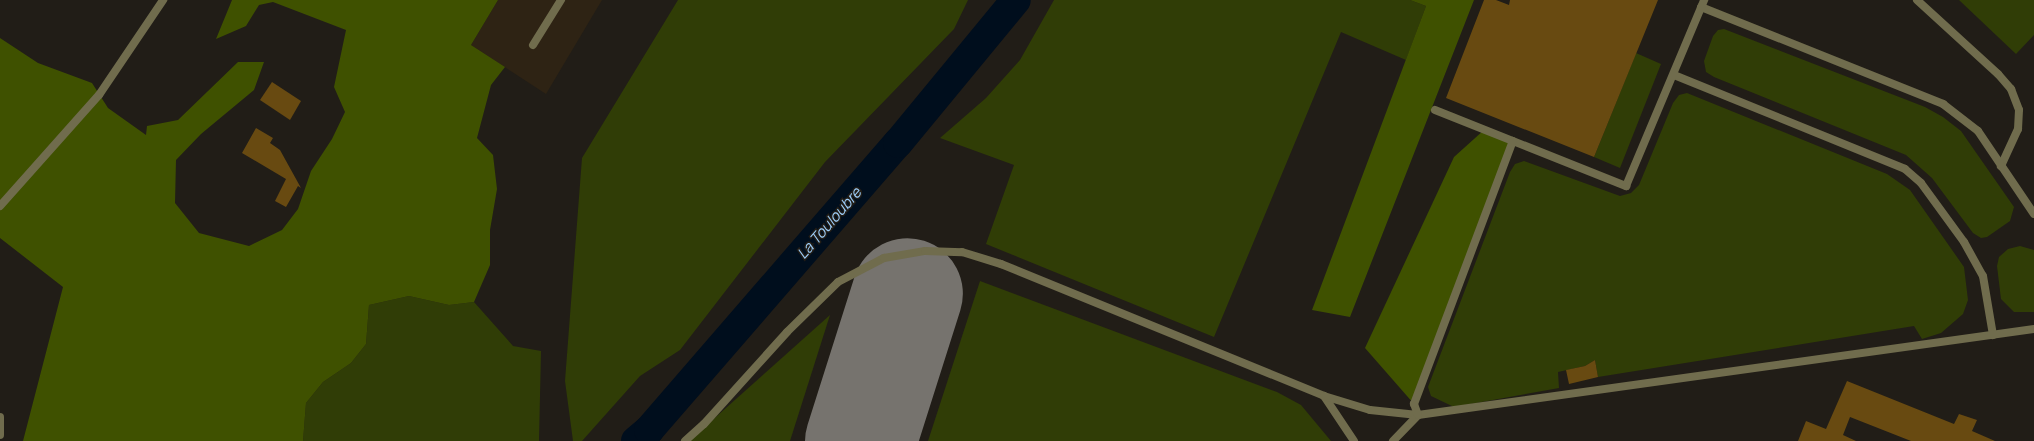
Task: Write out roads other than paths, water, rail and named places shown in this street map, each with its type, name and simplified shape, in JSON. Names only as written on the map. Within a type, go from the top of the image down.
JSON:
[{"type":"street","points":[[0,206],[99,95],[163,0]]},
{"type":"street","points":[[533,44],[561,0]]},
{"type":"street","points":[[1917,0],[1998,74],[2011,89],[2019,110],[2018,129],[2002,166]]},
{"type":"street","points":[[1435,110],[1626,186],[1703,3],[1943,104],[1978,131],[2034,214]]},
{"type":"street","points":[[1674,75],[1906,169],[1921,183],[1964,242],[1983,276],[1993,335]]},
{"type":"street","points":[[1418,415],[1414,404],[1513,141]]},
{"type":"street","points":[[685,441],[704,424],[787,332],[838,282],[884,258],[925,251],[962,252],[1001,264],[1324,396],[1370,410],[1418,415],[2034,329]]},
{"type":"street","points":[[1324,396],[1354,441]]},
{"type":"street","points":[[1393,441],[1418,415]]},
{"type":"street","points":[[0,417],[0,435]]},
{"type":"waterway","name":"La Touloubre","points":[[636,441],[649,430],[898,143],[1016,0]]}]
